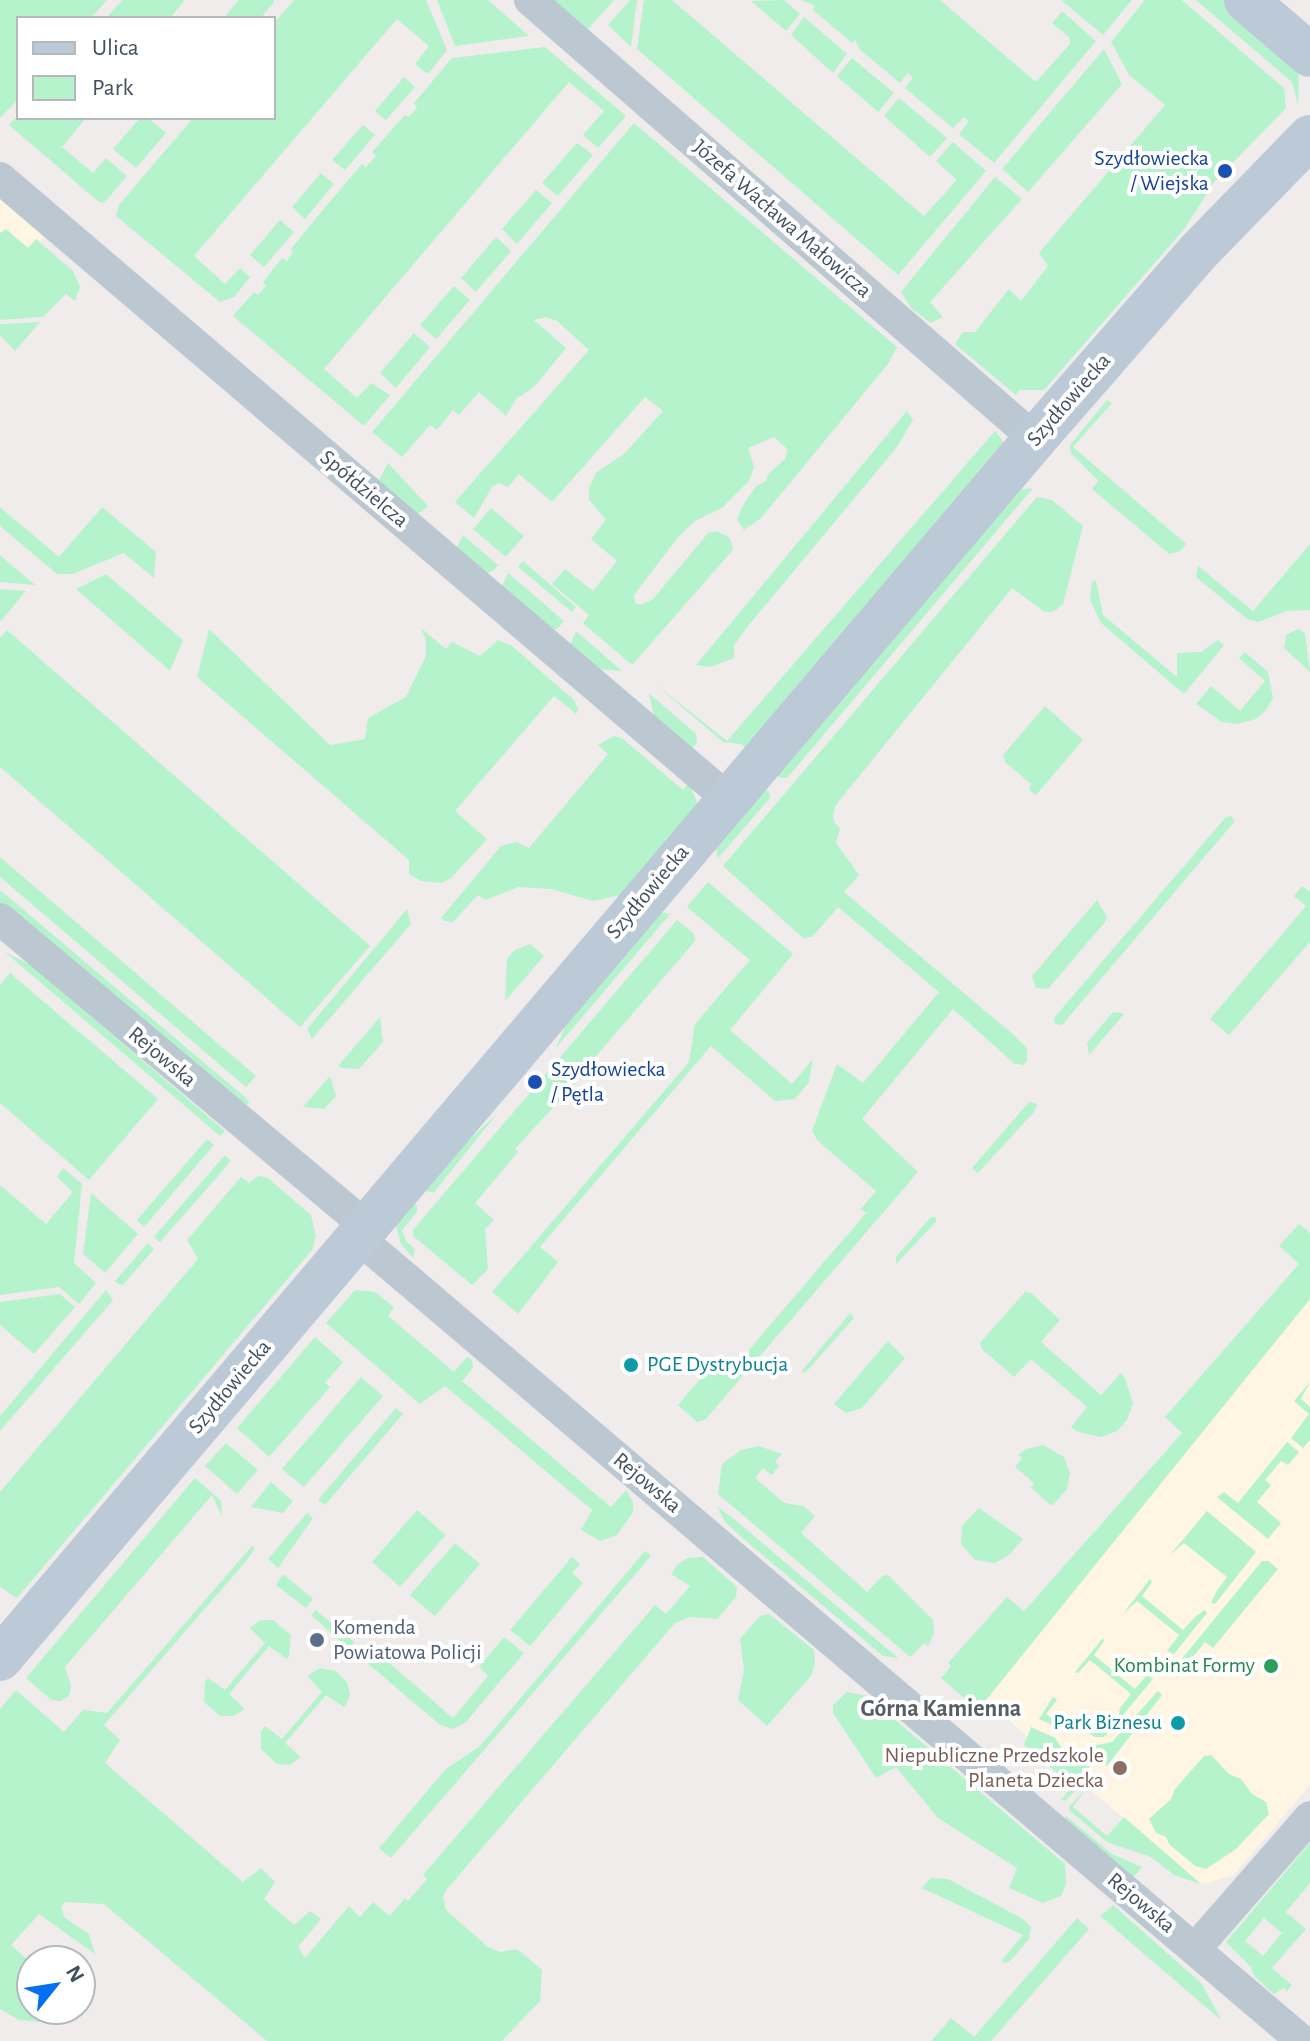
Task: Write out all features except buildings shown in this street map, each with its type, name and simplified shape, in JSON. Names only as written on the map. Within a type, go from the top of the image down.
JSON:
[{"type":"street","name":"Józefa Wacława Małowicza","points":[[530,0],[916,348],[1035,439]]},
{"type":"street","points":[[1246,0],[1310,55]]},
{"type":"street","name":"Szydłowiecka","points":[[0,1659],[1035,439],[1199,251],[1310,137]]},
{"type":"street","name":"Spółdzielcza","points":[[0,178],[728,799]]},
{"type":"street","name":"Rejowska","points":[[0,919],[353,1215],[379,1255],[1302,2041]]},
{"type":"street","points":[[1195,1949],[1310,1817]]},
{"type":"shaded area","points":[[0,181],[53,226],[30,254],[0,254]]},
{"type":"shaded area","points":[[1310,1293],[1310,1785],[1233,1876],[1201,1884],[985,1700]]},
{"type":"green space","points":[[0,0],[107,0],[93,16],[16,16],[16,102],[0,118]]},
{"type":"green space","points":[[122,0],[185,0],[172,16],[108,16]]},
{"type":"green space","points":[[239,0],[274,0],[263,16],[226,15]]},
{"type":"green space","points":[[294,0],[426,0],[447,50],[428,74],[415,64],[429,46],[397,19],[194,256],[225,284],[240,268],[250,277],[234,297],[220,302],[116,216],[119,205],[191,120],[276,120],[276,21]]},
{"type":"green space","points":[[437,0],[488,0],[529,36],[455,46]]},
{"type":"green space","points":[[553,0],[614,0],[588,29]]},
{"type":"green space","points":[[630,0],[637,0],[631,47],[608,25]]},
{"type":"green space","points":[[644,0],[672,0],[924,216],[957,180],[936,161],[953,142],[986,171],[898,275],[637,49]]},
{"type":"green space","points":[[784,0],[800,14],[786,31],[751,1]]},
{"type":"green space","points":[[802,0],[940,0],[1036,82],[1070,44],[1070,38],[1052,23],[1062,11],[1096,41],[994,163],[959,134],[969,121],[964,117],[953,128],[905,88],[913,78],[908,73],[900,83],[859,49],[855,40],[852,43],[813,10],[815,6]]},
{"type":"green space","points":[[1061,0],[1132,0],[1103,35]]},
{"type":"green space","points":[[1145,0],[1182,0],[1284,88],[1286,108],[1214,182],[1185,228],[1044,390],[1020,390],[1016,395],[955,344],[963,332],[975,332],[1009,289],[1021,301],[1048,266],[1039,253],[1165,105],[1129,75],[1111,42]]},
{"type":"green space","points":[[1196,0],[1223,0],[1288,57],[1299,76],[1298,105],[1292,82]]},
{"type":"green space","points":[[804,17],[847,54],[833,73],[791,35]]},
{"type":"green space","points":[[545,47],[626,116],[598,148],[583,135],[604,111],[569,82],[324,369],[357,398],[371,383],[390,395],[364,426],[233,316],[254,292],[258,295],[266,286],[263,282],[282,258],[287,261],[293,252],[291,249],[311,224],[362,164],[366,167],[376,156],[372,152],[405,115],[408,117],[417,108],[414,103],[452,58]]},
{"type":"green space","points":[[1104,49],[1122,84],[1028,192],[1002,169]]},
{"type":"green space","points":[[852,58],[894,93],[878,112],[837,76]]},
{"type":"green space","points":[[404,77],[415,87],[386,120],[375,111]]},
{"type":"green space","points":[[899,98],[947,138],[930,157],[884,116]]},
{"type":"green space","points":[[16,117],[16,120],[84,120],[62,147],[93,173],[106,158],[127,176],[104,203],[99,202],[9,125]]},
{"type":"green space","points":[[138,120],[150,120],[166,133],[136,168],[113,149]]},
{"type":"green space","points":[[634,123],[897,347],[888,364],[761,518],[744,530],[737,520],[742,507],[756,486],[766,481],[768,474],[785,459],[788,450],[774,437],[748,448],[754,467],[749,481],[722,508],[695,521],[679,536],[634,595],[635,603],[641,605],[653,599],[708,533],[717,531],[730,538],[733,550],[632,665],[583,623],[589,615],[552,584],[565,569],[593,591],[617,561],[591,539],[606,520],[589,500],[589,488],[597,472],[624,454],[663,411],[645,397],[552,502],[519,474],[508,487],[499,483],[492,487],[474,518],[455,502],[589,350],[557,321],[546,317],[534,320],[566,348],[534,387],[516,399],[506,416],[479,392],[459,415],[453,410],[437,430],[430,425],[402,457],[372,432]]},
{"type":"green space","points":[[363,125],[375,135],[345,170],[332,160]]},
{"type":"green space","points":[[577,143],[593,155],[558,196],[542,183]]},
{"type":"green space","points":[[321,173],[334,184],[305,219],[292,207]]},
{"type":"green space","points":[[995,177],[1022,199],[930,302],[943,317],[931,323],[911,308],[901,292]]},
{"type":"green space","points":[[536,190],[552,203],[517,244],[502,229]]},
{"type":"green space","points":[[280,220],[294,232],[264,267],[250,255]]},
{"type":"green space","points":[[6,229],[28,248],[36,239],[73,271],[80,287],[75,301],[66,294],[43,317],[0,320],[0,233]]},
{"type":"green space","points":[[496,237],[511,251],[476,292],[461,278]]},
{"type":"green space","points":[[454,286],[470,300],[436,339],[420,325]]},
{"type":"green space","points":[[40,322],[15,351],[0,335],[0,324]]},
{"type":"green space","points":[[414,333],[430,347],[396,388],[380,373]]},
{"type":"green space","points":[[1107,400],[1112,403],[1073,447],[1186,544],[1180,551],[1169,554],[1092,489],[1098,481],[1071,453],[1070,445]]},
{"type":"green space","points":[[907,411],[913,420],[897,447],[748,626],[734,645],[734,658],[710,667],[696,665]]},
{"type":"green space","points":[[995,431],[1003,441],[1002,450],[749,751],[741,744],[723,742],[654,683],[727,741]]},
{"type":"green space","points":[[388,463],[428,506],[422,512],[415,514],[378,482]]},
{"type":"green space","points":[[1033,488],[787,778],[781,778],[772,771],[1017,490]]},
{"type":"green space","points":[[1037,497],[1052,500],[1083,526],[1063,604],[1053,612],[1045,612],[1012,588],[835,806],[833,816],[840,828],[836,843],[859,875],[844,892],[1016,1037],[1027,1048],[1027,1061],[1024,1065],[1015,1064],[953,1009],[862,1119],[918,1172],[705,1420],[697,1422],[678,1405],[701,1378],[708,1361],[715,1360],[730,1372],[866,1213],[861,1209],[876,1191],[818,1141],[812,1131],[837,1064],[863,1083],[939,992],[838,907],[812,937],[803,938],[723,866]]},
{"type":"green space","points":[[0,507],[59,557],[102,507],[156,552],[154,578],[124,553],[72,574],[57,574],[0,526]]},
{"type":"green space","points":[[491,508],[524,536],[506,557],[473,529]]},
{"type":"green space","points":[[463,535],[498,565],[493,571],[485,574],[456,549]]},
{"type":"green space","points":[[1310,544],[1310,610],[1287,611],[1258,622],[1247,619],[1196,577],[1198,566],[1253,611]]},
{"type":"green space","points":[[0,555],[35,585],[0,582]]},
{"type":"green space","points":[[523,561],[576,607],[572,612],[518,567]]},
{"type":"green space","points":[[508,573],[564,621],[558,628],[551,630],[501,588]]},
{"type":"green space","points":[[106,574],[183,640],[170,671],[76,589]]},
{"type":"green space","points":[[1096,581],[1103,615],[1177,677],[1177,653],[1201,652],[1218,640],[1224,645],[1184,694],[1101,623],[1090,600],[1092,582]]},
{"type":"green space","points":[[0,589],[26,591],[0,622]]},
{"type":"green space","points":[[421,628],[446,649],[452,642],[480,656],[498,640],[512,646],[574,700],[578,709],[576,714],[554,696],[455,811],[487,839],[451,878],[442,883],[421,881],[409,874],[409,860],[197,677],[209,629],[330,745],[365,739],[368,718],[406,697],[426,656],[426,640]]},
{"type":"green space","points":[[1298,629],[1305,633],[1310,672],[1284,648],[1286,635]]},
{"type":"green space","points":[[7,630],[370,946],[300,1027],[0,767],[0,638]]},
{"type":"green space","points":[[576,631],[622,671],[598,669],[570,645]]},
{"type":"green space","points":[[1245,652],[1268,672],[1273,698],[1256,719],[1237,724],[1222,722],[1196,704],[1211,686],[1240,711],[1265,681],[1239,658]]},
{"type":"green space","points":[[649,693],[696,734],[697,743],[691,749],[654,717]]},
{"type":"green space","points":[[1045,706],[1083,740],[1036,795],[1029,790],[1031,784],[1005,762],[1003,755]]},
{"type":"green space","points":[[614,736],[622,738],[683,790],[689,783],[697,802],[695,811],[626,894],[593,901],[551,889],[519,887],[485,900],[478,895],[453,922],[441,918],[501,846],[516,842],[529,848],[608,754],[598,745]]},
{"type":"green space","points":[[760,784],[769,792],[770,798],[718,858],[716,849]]},
{"type":"green space","points":[[1232,816],[1234,822],[1062,1025],[1055,1024],[1054,1018],[1226,817]]},
{"type":"green space","points":[[0,857],[256,1076],[246,1087],[0,877]]},
{"type":"green space","points":[[708,882],[793,954],[730,1030],[792,1084],[813,1059],[809,1082],[795,1099],[775,1101],[711,1046],[540,1247],[558,1262],[518,1314],[492,1292],[689,1062],[695,1024],[750,960],[687,907]]},
{"type":"green space","points":[[1302,886],[1310,892],[1310,942],[1229,1035],[1210,1019],[1306,906],[1294,896]]},
{"type":"green space","points":[[0,890],[249,1103],[244,1108],[238,1105],[0,903]]},
{"type":"green space","points":[[1097,900],[1107,917],[1105,922],[1048,989],[1036,988],[1032,976]]},
{"type":"green space","points":[[407,909],[411,924],[312,1039],[307,1029]]},
{"type":"green space","points":[[654,911],[670,914],[555,1049],[578,1000]]},
{"type":"green space","points":[[677,920],[694,934],[695,941],[591,1062],[593,1064],[515,1149],[518,1152],[475,1203],[494,1220],[485,1229],[488,1269],[472,1285],[413,1236],[413,1230]]},
{"type":"green space","points":[[530,944],[544,956],[505,1001],[507,959],[515,950]]},
{"type":"green space","points":[[5,952],[31,965],[225,1131],[220,1136]]},
{"type":"green space","points":[[10,973],[158,1099],[89,1180],[0,1103],[0,985]]},
{"type":"green space","points":[[1112,1013],[1124,1014],[1089,1055],[1087,1043]]},
{"type":"green space","points":[[380,1017],[383,1042],[359,1069],[338,1066]]},
{"type":"green space","points":[[330,1076],[336,1096],[324,1109],[303,1107]]},
{"type":"green space","points":[[1029,1102],[1037,1104],[1034,1112],[978,1173],[972,1168]]},
{"type":"green space","points":[[497,1114],[434,1192],[428,1192],[420,1185]]},
{"type":"green space","points":[[207,1139],[214,1145],[144,1227],[137,1220]]},
{"type":"green space","points":[[225,1155],[231,1161],[160,1242],[154,1237]]},
{"type":"green space","points":[[63,1168],[82,1184],[74,1263],[96,1283],[79,1304],[59,1287],[0,1295],[0,1185],[46,1224],[73,1192],[57,1177]]},
{"type":"green space","points":[[258,1176],[268,1178],[311,1215],[316,1236],[312,1250],[17,1598],[13,1596],[0,1586],[0,1492],[198,1259],[187,1240],[241,1177],[249,1183]]},
{"type":"green space","points":[[91,1193],[138,1234],[105,1273],[83,1254]]},
{"type":"green space","points":[[408,1199],[417,1206],[417,1212],[402,1230],[406,1241],[415,1249],[413,1258],[401,1244],[396,1226],[396,1219]]},
{"type":"green space","points":[[931,1217],[936,1217],[936,1222],[896,1264],[896,1257]]},
{"type":"green space","points":[[1299,1224],[1310,1233],[1310,1299],[978,1710],[941,1678],[951,1666],[948,1663],[1007,1597],[1024,1611],[1182,1433],[1165,1417],[1299,1264],[1279,1246]]},
{"type":"green space","points":[[148,1243],[154,1249],[123,1285],[118,1284],[115,1281]]},
{"type":"green space","points":[[106,1290],[113,1300],[0,1431],[0,1416]]},
{"type":"green space","points":[[355,1290],[375,1292],[394,1307],[388,1316],[454,1372],[467,1357],[472,1360],[473,1368],[462,1381],[611,1507],[626,1490],[633,1502],[633,1512],[617,1535],[600,1541],[581,1530],[592,1510],[445,1386],[420,1404],[326,1323]]},
{"type":"green space","points":[[1025,1292],[1031,1293],[1060,1320],[1041,1342],[1101,1395],[1121,1373],[1125,1378],[1133,1403],[1127,1420],[1117,1431],[1101,1437],[1078,1432],[1071,1427],[1087,1407],[1031,1359],[1014,1377],[982,1349],[980,1343]]},
{"type":"green space","points":[[60,1294],[75,1307],[34,1354],[0,1325],[0,1302]]},
{"type":"green space","points":[[850,1313],[854,1318],[805,1373],[801,1372]]},
{"type":"green space","points":[[315,1337],[343,1362],[325,1383],[330,1387],[269,1457],[237,1428]]},
{"type":"green space","points":[[888,1341],[905,1358],[862,1408],[846,1413],[834,1404]]},
{"type":"green space","points":[[361,1377],[383,1396],[304,1487],[282,1469]]},
{"type":"green space","points":[[1310,1382],[1301,1399],[1310,1407],[1310,1440],[1303,1448],[1291,1438],[1309,1414],[1294,1401]]},
{"type":"green space","points":[[396,1408],[403,1414],[325,1505],[318,1500]]},
{"type":"green space","points":[[1287,1442],[1299,1452],[1288,1465],[1281,1461],[1265,1480],[1271,1485],[1257,1502],[1281,1523],[1268,1539],[1217,1497],[1224,1492],[1238,1503]]},
{"type":"green space","points":[[226,1443],[258,1470],[237,1494],[205,1466]]},
{"type":"green space","points":[[1043,1445],[1064,1457],[1070,1473],[1067,1489],[1052,1506],[1031,1488],[1034,1483],[1015,1467],[1022,1458],[1018,1455],[1026,1449]]},
{"type":"green space","points":[[759,1446],[782,1454],[775,1462],[779,1466],[772,1475],[763,1468],[755,1478],[784,1503],[803,1506],[815,1516],[801,1533],[867,1592],[882,1576],[888,1575],[933,1620],[934,1633],[928,1646],[924,1643],[910,1657],[718,1494],[722,1464],[741,1450]]},
{"type":"green space","points":[[195,1478],[221,1501],[222,1516],[212,1495],[65,1667],[71,1685],[69,1696],[61,1701],[51,1700],[26,1678]]},
{"type":"green space","points":[[271,1482],[293,1501],[283,1513],[251,1507]]},
{"type":"green space","points":[[717,1506],[898,1658],[883,1656],[746,1541],[725,1522]]},
{"type":"green space","points":[[979,1508],[1023,1539],[1009,1555],[995,1563],[975,1560],[961,1544],[962,1526]]},
{"type":"green space","points":[[417,1510],[446,1535],[400,1587],[372,1562]]},
{"type":"green space","points":[[1207,1511],[1256,1552],[1215,1604],[1211,1603],[1227,1577],[1184,1543],[1170,1555]]},
{"type":"green space","points":[[307,1513],[313,1518],[278,1568],[268,1559]]},
{"type":"green space","points":[[455,1543],[480,1564],[435,1616],[410,1595]]},
{"type":"green space","points":[[252,1546],[255,1548],[104,1725],[120,1740],[105,1763],[243,1882],[261,1868],[275,1882],[264,1899],[294,1925],[310,1911],[321,1919],[298,1947],[305,1958],[349,1906],[360,1917],[373,1902],[390,1916],[405,1898],[408,1901],[427,1879],[423,1875],[655,1605],[666,1614],[690,1586],[671,1574],[678,1564],[688,1558],[703,1557],[737,1587],[736,1597],[717,1619],[689,1617],[674,1624],[447,1889],[443,1897],[446,1910],[488,1947],[500,1952],[517,1949],[542,1970],[540,2001],[502,2041],[267,2041],[104,1904],[65,1902],[61,1907],[64,1917],[89,1934],[92,1945],[82,1945],[39,1914],[11,1945],[16,1950],[16,2018],[0,2009],[0,1709],[16,1690],[64,1732],[83,1710],[107,1713]]},
{"type":"green space","points":[[645,1551],[651,1556],[391,1858],[379,1848],[446,1769],[480,1746]]},
{"type":"green space","points":[[572,1557],[580,1564],[572,1573],[583,1583],[530,1646],[510,1630]]},
{"type":"green space","points":[[1262,1561],[1268,1561],[1278,1569],[1213,1648],[1205,1642],[1177,1677],[1171,1672]]},
{"type":"green space","points":[[283,1574],[313,1599],[306,1608],[276,1585]]},
{"type":"green space","points":[[1150,1579],[1152,1582],[1142,1596],[1183,1630],[1196,1616],[1205,1610],[1207,1613],[1174,1654],[1167,1651],[1179,1635],[1137,1601],[1123,1614]]},
{"type":"green space","points":[[316,1610],[354,1642],[349,1649],[311,1615]]},
{"type":"green space","points":[[769,1614],[814,1650],[815,1664],[811,1676],[767,1726],[738,1700],[744,1670],[740,1639],[760,1616]]},
{"type":"green space","points":[[261,1620],[273,1620],[291,1635],[289,1656],[287,1659],[269,1646],[229,1694],[245,1709],[233,1716],[220,1716],[204,1702],[205,1682],[208,1678],[225,1690],[265,1643],[250,1628]]},
{"type":"green space","points":[[504,1637],[524,1653],[465,1723],[453,1729],[440,1725],[358,1655],[367,1644],[453,1718],[488,1676],[479,1667]]},
{"type":"green space","points":[[1103,1638],[1094,1655],[1135,1689],[1147,1675],[1153,1679],[1118,1721],[1120,1708],[1131,1694],[1090,1660],[1078,1673],[1075,1672]]},
{"type":"green space","points":[[320,1668],[336,1671],[347,1682],[350,1694],[346,1705],[344,1707],[326,1695],[285,1743],[301,1757],[290,1765],[277,1764],[261,1749],[261,1732],[265,1726],[282,1739],[322,1692],[307,1676]]},
{"type":"green space","points":[[1158,1691],[1162,1695],[1107,1766],[1095,1758],[1092,1746],[1112,1742]]},
{"type":"green space","points":[[847,1692],[867,1696],[1065,1864],[1066,1884],[1061,1896],[1043,1903],[1009,1888],[1017,1868],[938,1818],[896,1767],[876,1778],[833,1713],[833,1705]]},
{"type":"green space","points":[[1053,1697],[1057,1700],[1046,1714],[1063,1727],[1077,1715],[1101,1733],[1110,1726],[1110,1731],[1104,1737],[1095,1737],[1078,1727],[1059,1728],[1039,1719]]},
{"type":"green space","points":[[1031,1727],[1055,1738],[1065,1753],[1082,1758],[1090,1767],[1090,1775],[1065,1801],[1061,1800],[1073,1786],[1024,1745]]},
{"type":"green space","points":[[1211,1755],[1229,1774],[1241,1779],[1252,1794],[1266,1802],[1269,1814],[1236,1849],[1206,1869],[1195,1866],[1169,1844],[1166,1837],[1156,1833],[1149,1819],[1171,1799],[1175,1789],[1204,1756]]},
{"type":"green space","points":[[1087,1788],[1073,1807],[1107,1836],[1124,1817],[1201,1884],[1174,1875],[1151,1857],[1107,1842],[1070,1811],[1069,1807]]},
{"type":"green space","points":[[1066,1816],[1112,1854],[1142,1867],[1132,1879],[1063,1820]]},
{"type":"green space","points":[[1310,1843],[1310,1883],[1286,1912],[1306,1929],[1272,1968],[1292,1985],[1287,1991],[1284,1988],[1274,1994],[1254,1976],[1251,1967],[1226,1942]],"holes":[[[1264,1918],[1282,1933],[1263,1956],[1245,1941]]]},
{"type":"green space","points":[[931,1878],[948,1879],[1023,1919],[1031,1927],[1029,1939],[1009,1962],[1004,1963],[1002,1960],[1023,1935],[922,1888]]},
{"type":"green space","points":[[1113,1905],[1202,1984],[1221,2020],[1100,1916]]},
{"type":"green space","points":[[1077,1918],[1089,1929],[991,2041],[931,2041],[951,2018],[974,2037]]},
{"type":"place","name":"Szydłowiecka / Wiejska","points":[[1225,171]]},
{"type":"place","name":"Szydłowiecka / Pętla","points":[[535,1082]]},
{"type":"place","name":"PGE Dystrybucja","points":[[631,1365]]},
{"type":"place","name":"Komenda Powiatowa Policji","points":[[317,1640]]},
{"type":"place","name":"Kombinat Formy","points":[[1271,1666]]},
{"type":"place","name":"Park Biznesu","points":[[1178,1723]]},
{"type":"place","name":"Niepubliczne Przedszkole Planeta Dziecka","points":[[1120,1768]]},
{"type":"district","name":"Górna Kamienna","points":[[941,1710]]}]
